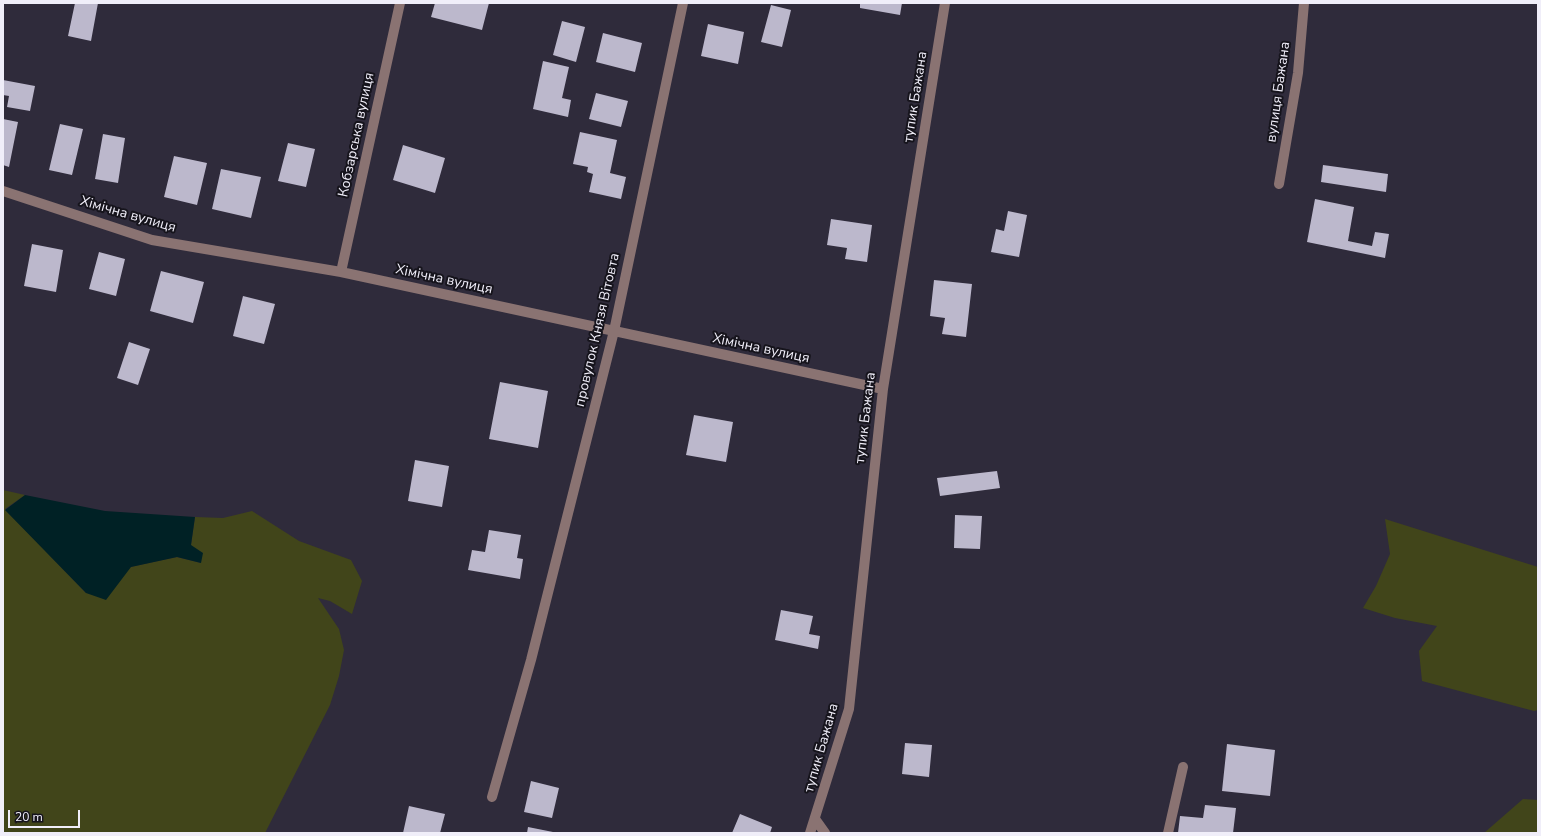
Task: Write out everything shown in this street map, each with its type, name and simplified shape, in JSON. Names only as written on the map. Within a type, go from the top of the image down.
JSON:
[{"type":"street","name":"Кобзарська вулиця","points":[[340,272],[400,3]]},
{"type":"street","name":"провулок Князя Вітовта","points":[[492,797],[531,660],[614,331],[683,3]]},
{"type":"street","name":"тупик Бажана","points":[[810,833],[849,709],[883,389],[945,3]]},
{"type":"street","name":"вулиця Бажана","points":[[1279,184],[1298,73],[1304,3]]},
{"type":"street","name":"Хімічна вулиця","points":[[3,191],[152,240],[340,272],[883,389]]},
{"type":"street","points":[[1168,833],[1183,767]]},
{"type":"street","points":[[815,819],[825,833]]},
{"type":"green space","points":[[3,490],[25,495],[5,509],[86,593],[130,567],[177,557],[201,563],[191,545],[195,517],[223,518],[252,511],[299,541],[351,560],[362,581],[352,614],[330,601],[318,598],[339,629],[344,650],[339,676],[330,705],[265,833],[3,833]]},
{"type":"green space","points":[[1385,519],[1538,567],[1538,710],[1534,711],[1422,681],[1419,651],[1437,626],[1395,618],[1363,608],[1376,586],[1390,554]]},
{"type":"green space","points":[[1523,799],[1538,800],[1538,833],[1484,833]]},
{"type":"shaded area","points":[[25,495],[105,511],[195,517],[191,545],[203,553],[201,563],[177,557],[131,567],[106,600],[86,593],[5,510]]},
{"type":"building","points":[[75,3],[98,3],[91,41],[68,36]]},
{"type":"building","points":[[435,3],[489,3],[482,30],[431,17]]},
{"type":"building","points":[[860,3],[902,3],[900,15],[860,8]]},
{"type":"building","points":[[771,5],[791,10],[782,47],[761,42]]},
{"type":"building","points":[[562,21],[585,27],[576,62],[553,55]]},
{"type":"building","points":[[708,24],[744,32],[738,64],[701,56]]},
{"type":"building","points":[[603,33],[642,43],[635,72],[596,62]]},
{"type":"building","points":[[543,61],[569,67],[562,98],[571,100],[568,117],[533,109]]},
{"type":"building","points":[[3,80],[35,86],[30,111],[7,107],[9,96],[3,95]]},
{"type":"building","points":[[596,93],[628,101],[621,127],[589,119]]},
{"type":"building","points":[[3,119],[18,122],[9,167],[3,165]]},
{"type":"building","points":[[60,124],[83,129],[72,175],[49,170]]},
{"type":"building","points":[[580,132],[617,140],[610,173],[626,177],[621,199],[589,192],[593,174],[587,172],[588,167],[573,164]]},
{"type":"building","points":[[103,134],[125,138],[118,183],[95,179]]},
{"type":"building","points":[[288,143],[315,149],[306,187],[278,181]]},
{"type":"building","points":[[403,145],[445,158],[435,193],[393,180]]},
{"type":"building","points":[[174,156],[207,163],[197,205],[164,197]]},
{"type":"building","points":[[1323,165],[1388,174],[1386,192],[1321,182]]},
{"type":"building","points":[[221,169],[261,177],[251,218],[212,209]]},
{"type":"building","points":[[1315,199],[1354,207],[1348,241],[1372,246],[1375,232],[1389,234],[1385,258],[1307,242]]},
{"type":"building","points":[[1008,211],[1027,215],[1019,257],[991,252],[996,229],[1004,231]]},
{"type":"building","points":[[831,219],[872,225],[867,262],[845,259],[847,248],[827,245]]},
{"type":"building","points":[[32,244],[63,250],[56,292],[24,286]]},
{"type":"building","points":[[99,252],[125,259],[116,296],[89,289]]},
{"type":"building","points":[[161,271],[204,282],[193,323],[150,311]]},
{"type":"building","points":[[934,280],[972,284],[966,337],[942,334],[945,318],[930,316]]},
{"type":"building","points":[[243,296],[275,304],[264,344],[233,336]]},
{"type":"building","points":[[129,342],[150,349],[138,385],[117,378]]},
{"type":"building","points":[[500,382],[548,391],[538,448],[489,439]]},
{"type":"building","points":[[694,415],[733,422],[726,462],[686,455]]},
{"type":"building","points":[[415,460],[449,466],[442,507],[408,501]]},
{"type":"building","points":[[997,471],[1000,488],[940,496],[937,478]]},
{"type":"building","points":[[955,515],[982,516],[980,549],[954,548]]},
{"type":"building","points":[[489,530],[521,535],[517,558],[523,559],[520,579],[468,570],[472,550],[485,552]]},
{"type":"building","points":[[781,610],[813,616],[809,634],[820,636],[818,649],[775,640]]},
{"type":"building","points":[[905,743],[932,745],[929,777],[902,774]]},
{"type":"building","points":[[1227,744],[1275,750],[1270,796],[1222,791]]},
{"type":"building","points":[[531,781],[559,788],[552,818],[524,812]]},
{"type":"building","points":[[1205,805],[1236,808],[1233,833],[1178,833],[1180,816],[1203,818]]},
{"type":"building","points":[[409,806],[445,814],[440,833],[403,833]]},
{"type":"building","points":[[740,814],[772,827],[770,833],[732,833]]},
{"type":"building","points":[[528,827],[553,832],[553,833],[527,833]]}]
